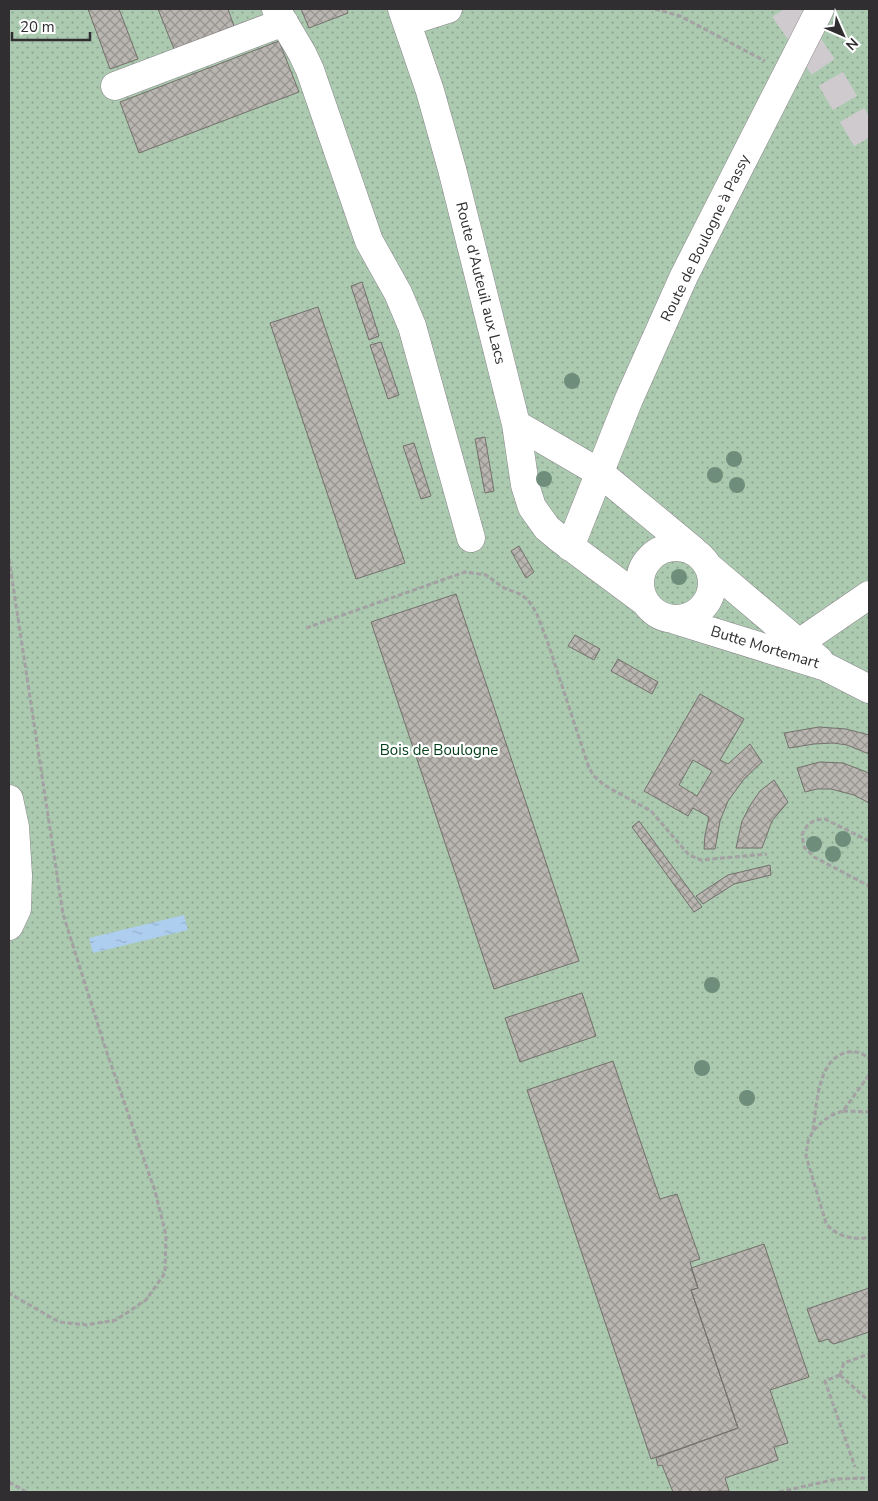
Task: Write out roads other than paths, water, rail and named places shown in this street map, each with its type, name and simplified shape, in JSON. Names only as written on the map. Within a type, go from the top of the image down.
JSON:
[{"type":"street","points":[[405,15],[448,9]]},
{"type":"street","name":"Route de Boulogne à Passy","points":[[600,473],[629,399],[684,276],[820,9]]},
{"type":"street","name":"Route d'Auteuil aux Lacs","points":[[405,15],[430,91],[452,169],[516,424],[526,485],[532,507],[547,528],[570,547]]},
{"type":"street","points":[[114,86],[280,16],[310,70],[369,241],[398,293],[412,326],[471,538]]},
{"type":"street","name":"Butte Mortemart","points":[[516,424],[600,473],[826,666]]},
{"type":"street","points":[[570,547],[600,473]]},
{"type":"street","name":"Butte Mortemart","points":[[570,547],[663,617],[826,666]]},
{"type":"street","points":[[645,602],[640,592],[640,580],[643,568],[649,558],[659,551],[670,547],[682,547],[701,559]]},
{"type":"street","name":"Butte Mortemart","points":[[675,620],[687,618],[698,612],[712,592],[713,579],[701,559]]},
{"type":"street","points":[[800,643],[869,595]]},
{"type":"street","points":[[826,666],[864,687]]},
{"type":"street","points":[[9,799],[15,827],[18,875],[17,909],[9,926]]},
{"type":"water","points":[[184,915],[188,930],[93,953],[89,938]]},
{"type":"tunnel","points":[[784,9],[828,74],[869,144]]},
{"type":"park label","name":"Bois de Boulogne","points":[[439,750]]}]
